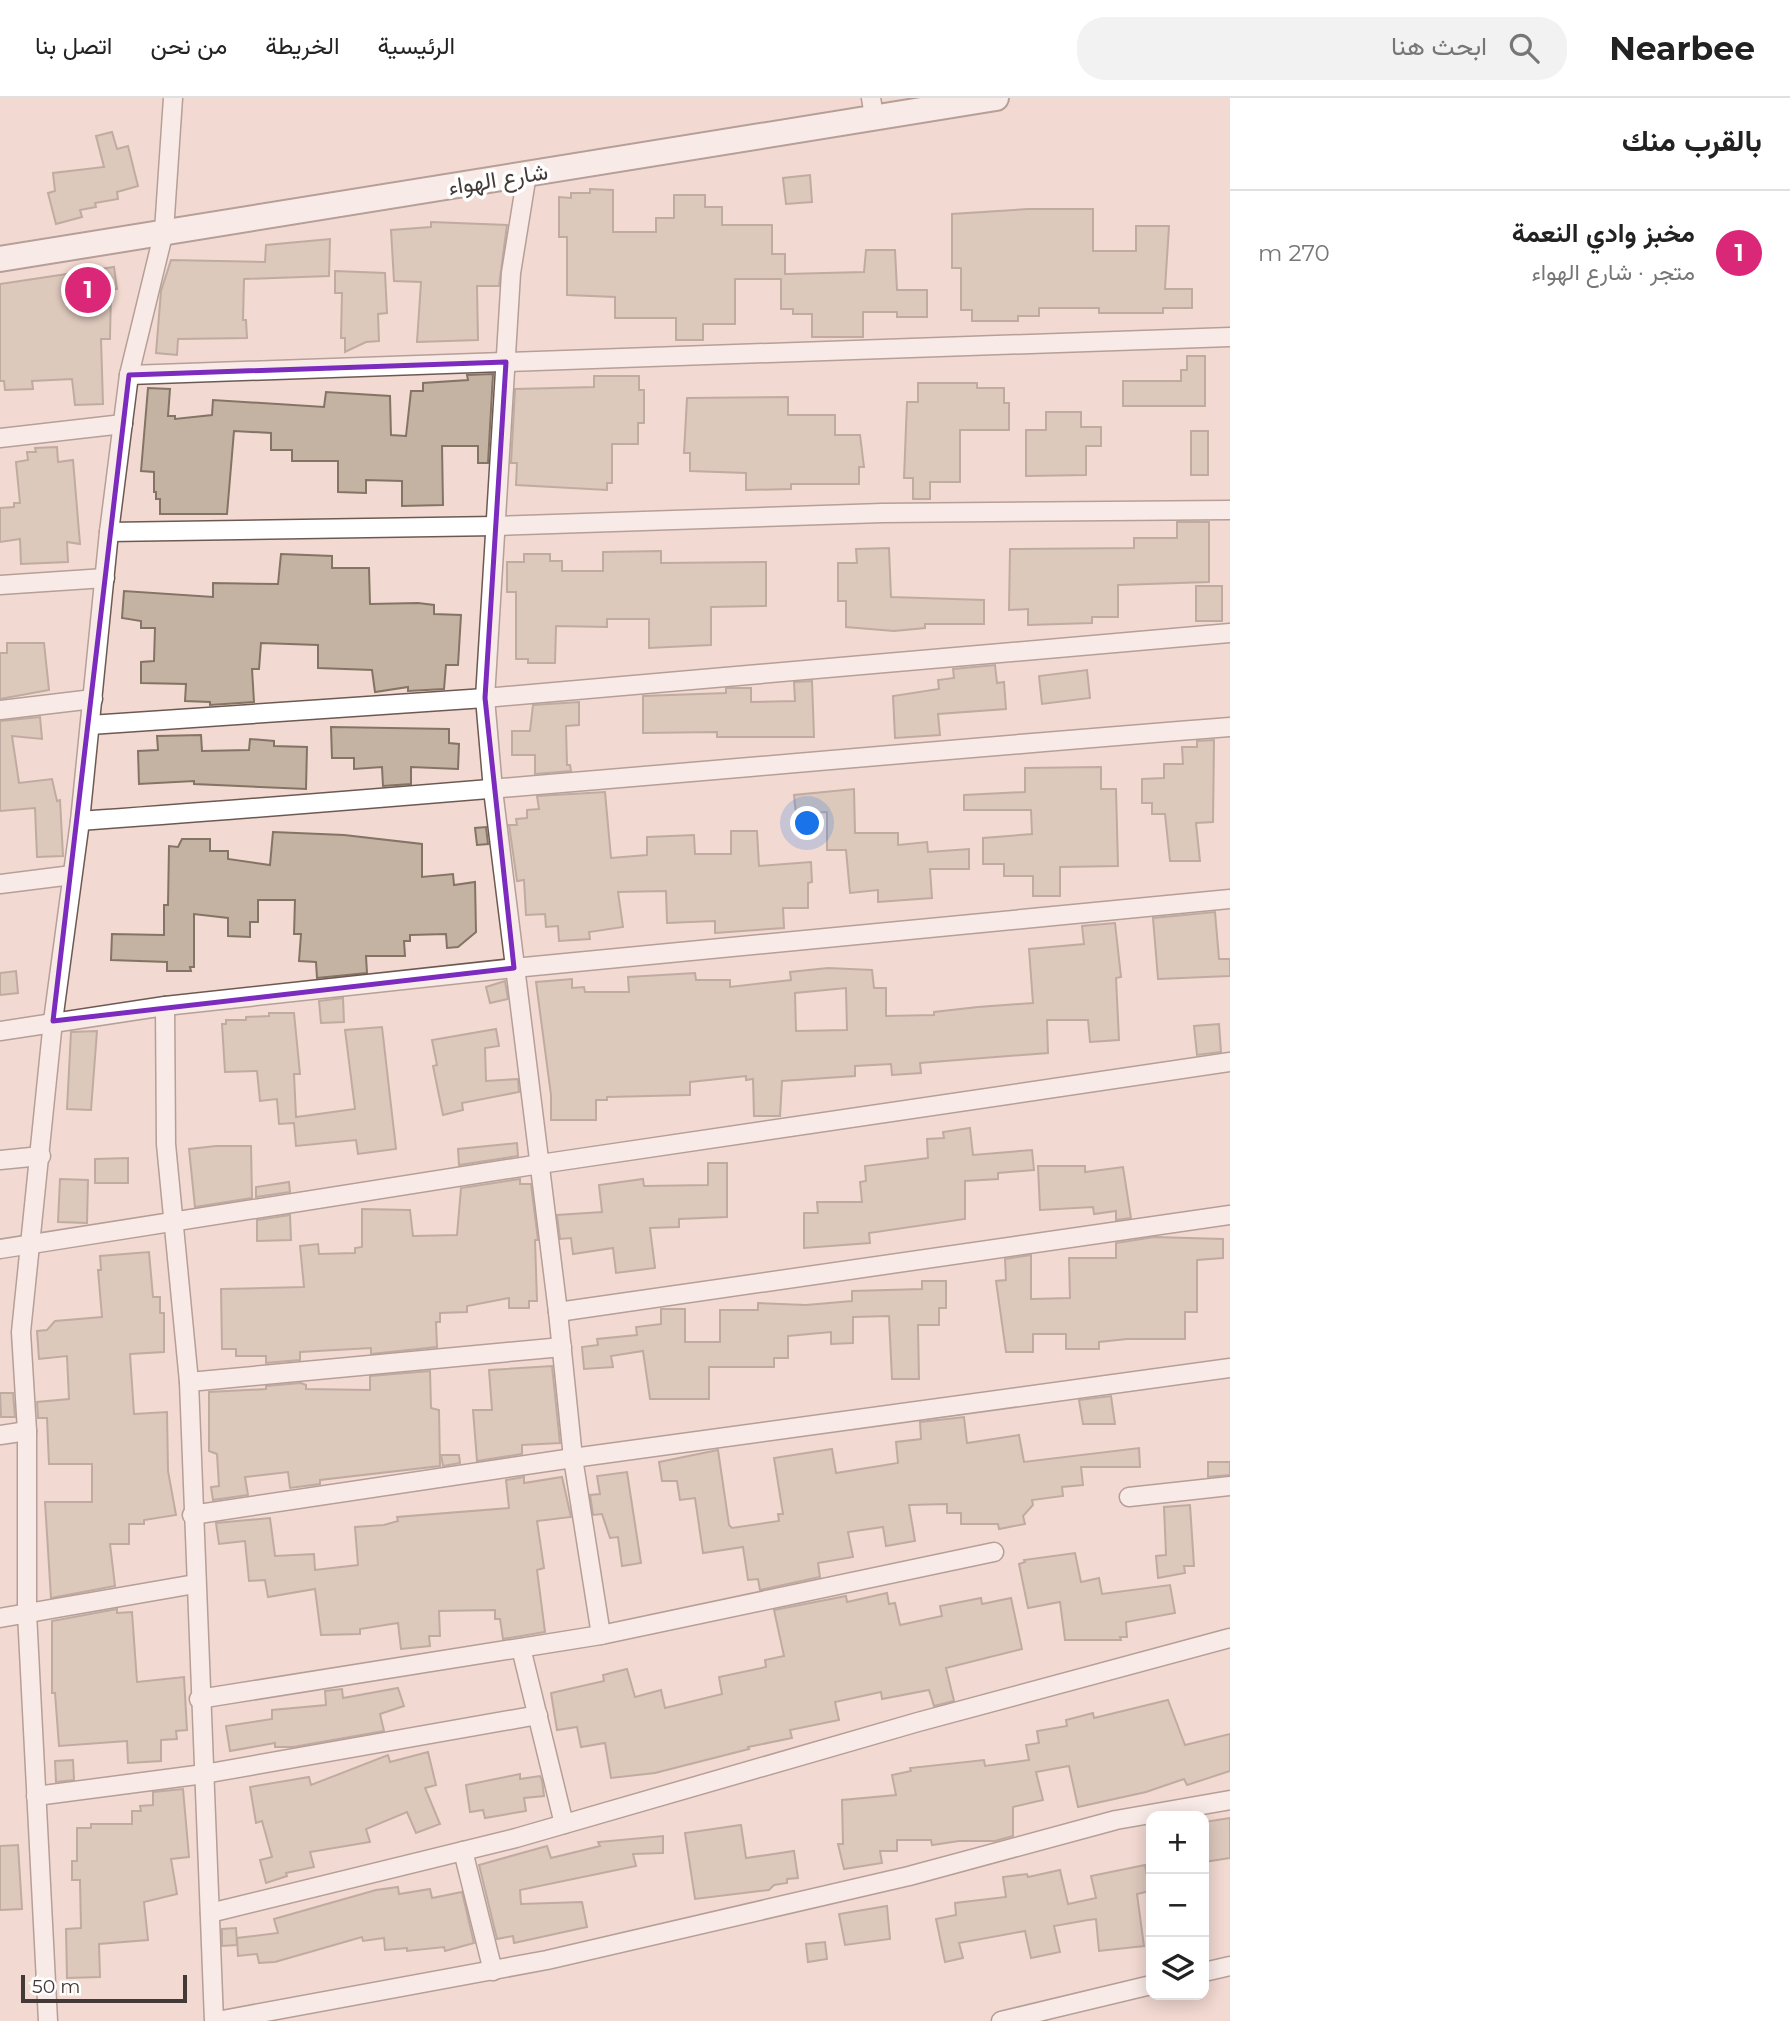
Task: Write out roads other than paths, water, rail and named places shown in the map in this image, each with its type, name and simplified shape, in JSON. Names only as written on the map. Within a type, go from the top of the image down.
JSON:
[{"type":"street","points":[[48,2021],[27,1613],[27,1431],[21,1332],[53,1021],[80,821],[109,532],[129,375],[164,230],[173,98]]},
{"type":"street","name":"شارع الهواء","points":[[0,259],[164,230],[527,174],[872,107],[996,98]]},
{"type":"street","points":[[527,174],[511,273],[485,698],[493,790],[558,1311],[573,1458],[601,1635]]},
{"type":"street","points":[[129,375],[1230,337]]},
{"type":"street","points":[[0,438],[123,424]]},
{"type":"street","points":[[109,532],[496,526],[882,513],[1230,510]]},
{"type":"street","points":[[0,585],[105,578]]},
{"type":"street","points":[[90,725],[485,698],[1230,633]]},
{"type":"street","points":[[0,710],[93,699]]},
{"type":"street","points":[[80,821],[493,790],[884,754],[1230,727]]},
{"type":"street","points":[[0,884],[72,875]]},
{"type":"street","points":[[0,1031],[164,1006],[514,968],[1230,899]]},
{"type":"street","points":[[164,1006],[163,1084],[189,1382],[199,1699],[215,2021],[493,1971],[909,1876],[1116,1820],[1230,1800]]},
{"type":"street","points":[[0,1249],[540,1164],[1230,1062]]},
{"type":"street","points":[[0,1160],[41,1156]]},
{"type":"street","points":[[558,1311],[1230,1215]]},
{"type":"street","points":[[189,1382],[562,1348]]},
{"type":"street","points":[[192,1516],[573,1458],[1230,1368]]},
{"type":"street","points":[[0,1435],[27,1431]]},
{"type":"street","points":[[1129,1497],[1230,1486]]},
{"type":"street","points":[[199,1699],[601,1635],[994,1552]]},
{"type":"street","points":[[0,1618],[195,1584]]},
{"type":"street","points":[[210,1913],[463,1852],[1077,1678],[1230,1638]]},
{"type":"street","points":[[521,1648],[564,1824]]},
{"type":"street","points":[[36,1796],[204,1774],[538,1715]]},
{"type":"street","points":[[463,1852],[493,1971]]},
{"type":"street","points":[[1209,1971],[1230,1966]]},
{"type":"street","points":[[1001,2021],[1146,1986]]},
{"type":"place","name":"مخبز وادي النعمة","points":[[88,290]]}]
